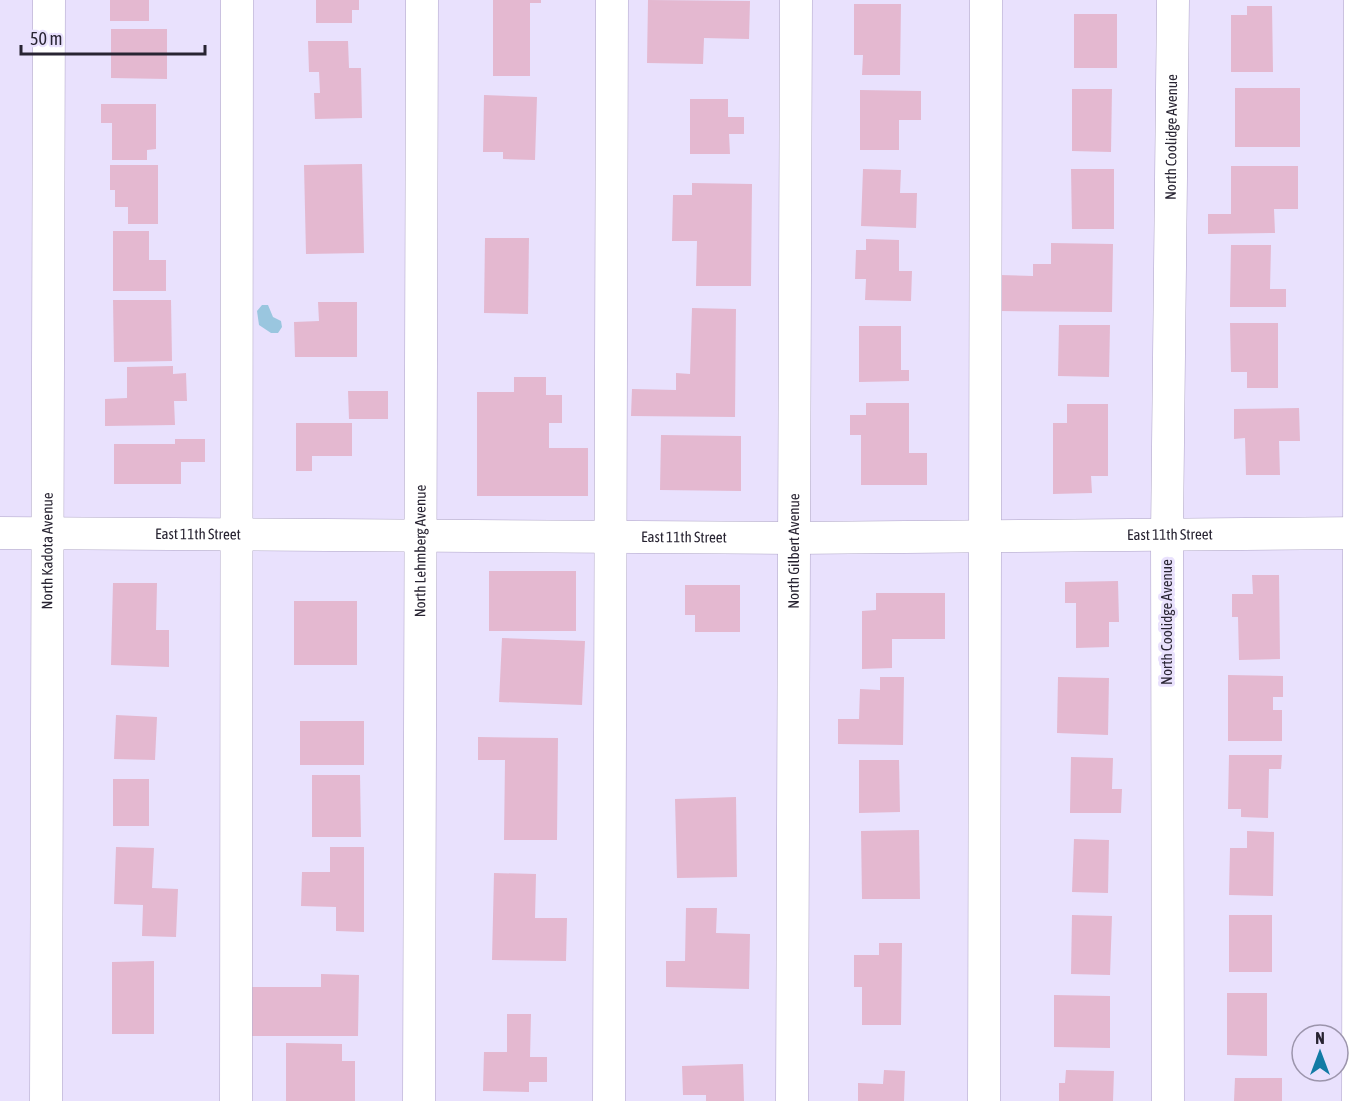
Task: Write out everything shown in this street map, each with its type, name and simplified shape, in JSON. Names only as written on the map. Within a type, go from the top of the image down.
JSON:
[{"type":"street","name":"North Kadota Avenue","points":[[46,1101],[48,0]]},
{"type":"street","points":[[236,1101],[237,0]]},
{"type":"street","name":"North Lehmberg Avenue","points":[[419,1101],[422,0]]},
{"type":"street","points":[[609,1101],[612,0]]},
{"type":"street","name":"North Gilbert Avenue","points":[[792,1101],[796,0]]},
{"type":"street","points":[[984,1101],[986,0]]},
{"type":"street","name":"North Coolidge Avenue","points":[[1168,1101],[1167,534],[1173,0]]},
{"type":"street","points":[[1358,1101],[1364,533],[1360,0]]},
{"type":"street","name":"East 11th Street","points":[[0,533],[794,538],[1364,533]]},
{"type":"water","points":[[262,305],[268,305],[273,317],[281,321],[282,327],[278,333],[271,333],[259,325],[257,311]]},
{"type":"building","points":[[110,0],[149,0],[149,21],[110,21]]},
{"type":"building","points":[[316,0],[359,0],[359,10],[352,10],[352,23],[316,23]]},
{"type":"building","points":[[493,0],[541,0],[541,3],[530,3],[530,76],[493,76]]},
{"type":"building","points":[[648,0],[750,1],[749,39],[704,38],[703,64],[647,63]]},
{"type":"building","points":[[854,4],[901,4],[900,75],[862,75],[863,55],[854,55]]},
{"type":"building","points":[[1247,6],[1272,6],[1273,72],[1231,72],[1231,15],[1247,15]]},
{"type":"building","points":[[1074,14],[1117,14],[1117,68],[1074,68]]},
{"type":"building","points":[[111,29],[167,29],[167,79],[111,78]]},
{"type":"building","points":[[308,41],[348,41],[349,68],[361,68],[362,118],[315,119],[314,93],[320,93],[319,72],[309,72]]},
{"type":"building","points":[[1235,88],[1300,88],[1300,147],[1235,147]]},
{"type":"building","points":[[1072,89],[1112,89],[1111,152],[1072,151]]},
{"type":"building","points":[[860,90],[921,91],[921,120],[899,120],[899,150],[860,150]]},
{"type":"building","points":[[484,95],[537,97],[535,160],[503,159],[503,152],[483,152]]},
{"type":"building","points":[[690,99],[728,99],[728,117],[744,117],[744,134],[729,134],[730,154],[690,154]]},
{"type":"building","points":[[101,104],[156,104],[156,149],[147,150],[147,160],[112,160],[112,123],[101,123]]},
{"type":"building","points":[[362,164],[364,253],[306,254],[304,165]]},
{"type":"building","points":[[110,165],[158,165],[158,224],[128,224],[128,207],[115,207],[115,190],[110,190]]},
{"type":"building","points":[[1231,166],[1298,166],[1298,209],[1274,209],[1275,233],[1208,234],[1208,214],[1231,214]]},
{"type":"building","points":[[863,169],[901,170],[900,193],[917,193],[916,228],[861,226]]},
{"type":"building","points":[[1071,169],[1114,169],[1114,229],[1072,229]]},
{"type":"building","points":[[692,183],[752,184],[751,286],[696,286],[697,241],[672,241],[673,195],[692,195]]},
{"type":"building","points":[[113,231],[149,231],[149,260],[166,260],[166,291],[113,291]]},
{"type":"building","points":[[485,238],[529,238],[528,314],[484,313]]},
{"type":"building","points":[[866,239],[899,240],[899,271],[912,271],[911,301],[865,300],[866,279],[855,279],[856,250],[866,250]]},
{"type":"building","points":[[1051,243],[1113,244],[1112,312],[1000,311],[1000,275],[1033,276],[1033,264],[1051,264]]},
{"type":"building","points":[[1231,245],[1271,245],[1270,289],[1286,289],[1286,307],[1230,307]]},
{"type":"building","points":[[113,300],[171,300],[172,361],[114,362]]},
{"type":"building","points":[[318,302],[357,302],[357,357],[295,357],[294,322],[319,321]]},
{"type":"building","points":[[692,308],[736,309],[735,417],[631,416],[632,389],[676,390],[676,373],[690,374]]},
{"type":"building","points":[[1230,323],[1278,323],[1278,388],[1247,388],[1247,372],[1231,372]]},
{"type":"building","points":[[1059,325],[1110,325],[1109,377],[1058,376]]},
{"type":"building","points":[[859,326],[901,326],[901,370],[909,370],[909,381],[859,382]]},
{"type":"building","points":[[173,366],[173,374],[186,373],[187,401],[174,401],[175,425],[105,426],[105,399],[127,398],[127,367]]},
{"type":"building","points":[[514,377],[546,377],[546,395],[562,395],[562,423],[549,423],[549,448],[588,448],[588,496],[477,496],[477,392],[514,392]]},
{"type":"building","points":[[348,391],[388,391],[388,419],[349,419]]},
{"type":"building","points":[[866,403],[909,403],[909,453],[927,453],[927,485],[861,485],[861,435],[850,435],[850,415],[866,415]]},
{"type":"building","points":[[1067,404],[1108,404],[1108,476],[1091,476],[1092,493],[1053,494],[1053,423],[1067,423]]},
{"type":"building","points":[[1299,408],[1300,441],[1279,441],[1280,475],[1246,475],[1245,438],[1234,439],[1234,409]]},
{"type":"building","points":[[296,423],[352,423],[352,456],[312,456],[312,471],[296,471]]},
{"type":"building","points":[[661,435],[741,436],[741,491],[660,490]]},
{"type":"building","points":[[175,439],[205,439],[205,462],[181,462],[181,484],[114,484],[114,444],[175,444]]},
{"type":"building","points":[[489,571],[576,571],[576,631],[489,631]]},
{"type":"building","points":[[1252,575],[1279,575],[1280,659],[1239,660],[1238,617],[1232,617],[1232,594],[1253,594]]},
{"type":"building","points":[[1118,581],[1119,622],[1109,622],[1109,647],[1076,648],[1076,603],[1065,603],[1065,582]]},
{"type":"building","points":[[113,583],[157,583],[156,630],[169,630],[169,667],[111,665]]},
{"type":"building","points":[[685,585],[740,585],[740,632],[695,632],[695,615],[685,615]]},
{"type":"building","points":[[876,593],[945,593],[945,639],[892,639],[892,668],[862,669],[862,611],[876,610]]},
{"type":"building","points":[[294,601],[357,601],[357,665],[294,665]]},
{"type":"building","points":[[502,638],[585,641],[582,705],[499,702]]},
{"type":"building","points":[[1228,675],[1283,676],[1283,697],[1273,697],[1273,710],[1282,710],[1282,741],[1228,741]]},
{"type":"building","points":[[880,677],[904,677],[903,745],[838,744],[838,719],[859,719],[860,689],[880,690]]},
{"type":"building","points":[[1058,677],[1109,678],[1108,735],[1057,733]]},
{"type":"building","points":[[116,715],[157,717],[155,760],[114,759]]},
{"type":"building","points":[[300,721],[364,721],[364,765],[300,765]]},
{"type":"building","points":[[478,737],[558,738],[557,840],[504,840],[505,760],[478,760]]},
{"type":"building","points":[[1229,755],[1282,755],[1281,769],[1269,769],[1268,818],[1241,817],[1241,809],[1228,809]]},
{"type":"building","points":[[1071,757],[1113,758],[1112,789],[1122,789],[1121,813],[1070,813]]},
{"type":"building","points":[[859,760],[899,760],[900,812],[859,813]]},
{"type":"building","points":[[312,775],[360,775],[361,837],[312,837]]},
{"type":"building","points":[[113,779],[149,779],[149,826],[113,826]]},
{"type":"building","points":[[736,797],[737,877],[677,878],[675,799]]},
{"type":"building","points":[[919,830],[920,899],[862,899],[861,831]]},
{"type":"building","points":[[1247,831],[1274,832],[1273,896],[1229,895],[1230,848],[1247,848]]},
{"type":"building","points":[[1074,839],[1109,840],[1108,893],[1072,892]]},
{"type":"building","points":[[116,847],[154,848],[152,888],[178,889],[176,937],[142,936],[143,905],[114,904]]},
{"type":"building","points":[[330,847],[364,847],[364,932],[336,931],[336,907],[301,906],[302,872],[330,872]]},
{"type":"building","points":[[494,873],[536,874],[535,918],[567,918],[566,961],[492,960]]},
{"type":"building","points":[[686,908],[717,908],[716,933],[750,934],[749,989],[666,987],[666,961],[685,961]]},
{"type":"building","points":[[1072,915],[1112,916],[1110,975],[1071,974]]},
{"type":"building","points":[[1229,915],[1272,915],[1272,972],[1229,972]]},
{"type":"building","points":[[879,943],[902,943],[901,1025],[862,1025],[862,987],[854,987],[854,955],[879,955]]},
{"type":"building","points":[[154,961],[154,1034],[112,1034],[112,962]]},
{"type":"building","points":[[321,974],[359,975],[358,1036],[252,1036],[252,987],[321,987]]},
{"type":"building","points":[[1227,993],[1267,993],[1267,1056],[1227,1055]]},
{"type":"building","points":[[1054,995],[1110,996],[1110,1048],[1054,1047]]},
{"type":"building","points":[[507,1014],[531,1014],[530,1057],[547,1057],[547,1082],[529,1082],[529,1092],[483,1091],[484,1052],[507,1052]]},
{"type":"building","points":[[286,1043],[342,1044],[342,1061],[355,1061],[355,1101],[286,1101]]},
{"type":"building","points":[[743,1064],[744,1101],[706,1101],[706,1095],[683,1095],[682,1066]]},
{"type":"building","points":[[884,1070],[905,1071],[904,1101],[858,1101],[858,1083],[883,1084]]},
{"type":"building","points":[[1066,1070],[1114,1071],[1113,1101],[1059,1101],[1059,1083],[1065,1083]]},
{"type":"building","points":[[1235,1078],[1282,1078],[1282,1101],[1234,1101]]}]
